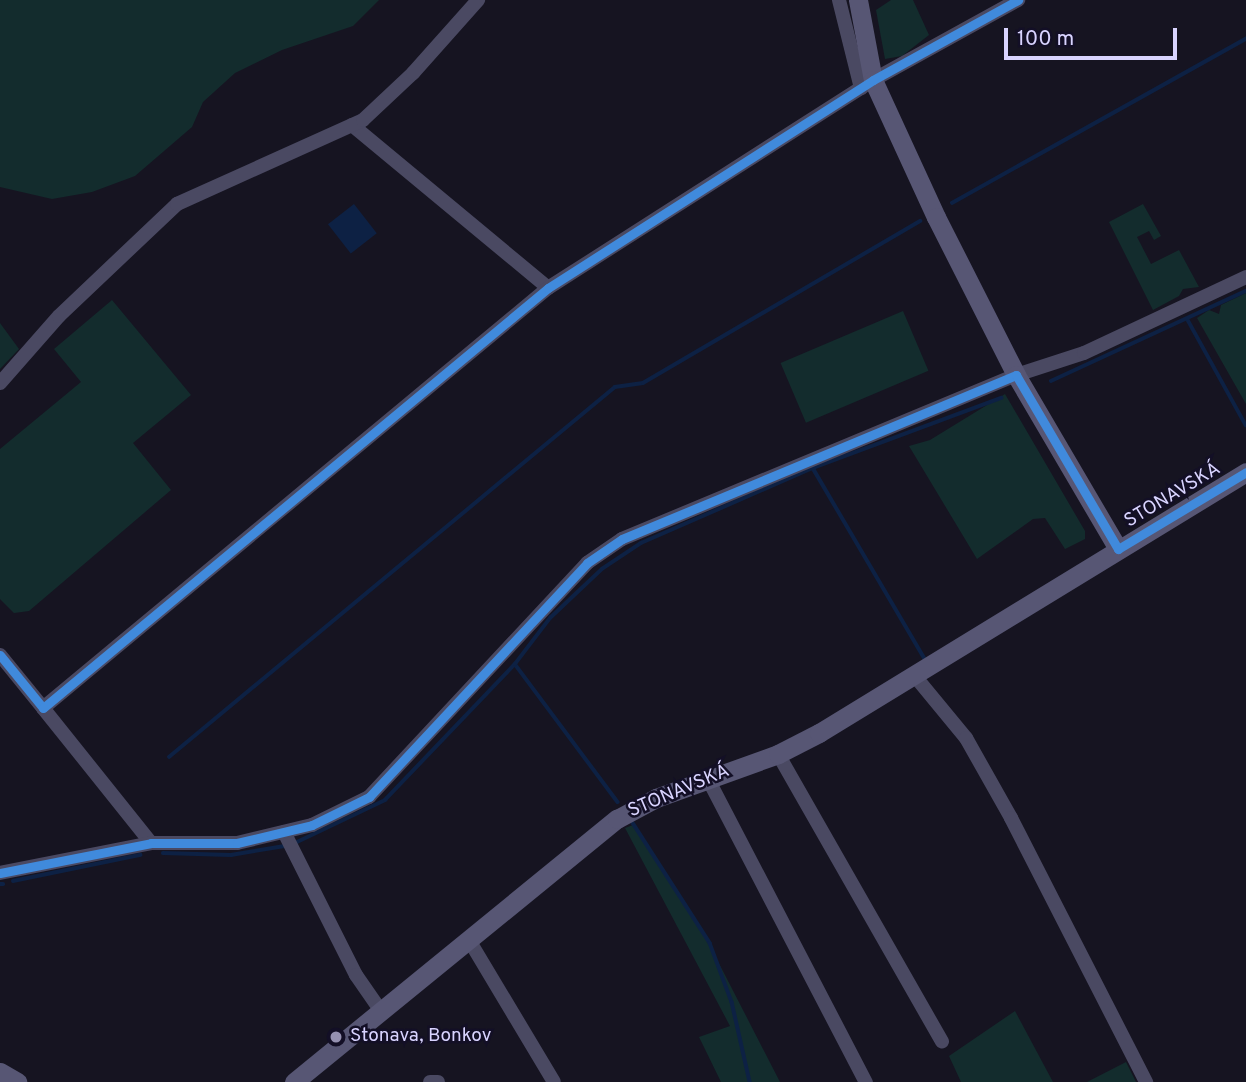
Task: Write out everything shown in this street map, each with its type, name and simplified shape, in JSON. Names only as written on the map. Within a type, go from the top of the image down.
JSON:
[{"type":"street","points":[[0,383],[59,316],[177,204],[352,125],[413,73],[478,0]]},
{"type":"street","points":[[839,0],[867,84],[1016,375],[1118,550]]},
{"type":"street","points":[[858,0],[867,84]]},
{"type":"street","points":[[43,708],[548,288],[867,84],[1018,0]]},
{"type":"street","points":[[352,125],[548,288]]},
{"type":"street","points":[[0,873],[151,843],[237,843],[312,825],[369,797],[587,563],[622,539],[1016,375],[1084,353],[1246,277]]},
{"type":"street","name":"STONAVSKÁ","points":[[294,1082],[617,819],[656,798],[779,754],[914,675],[1246,472]]},
{"type":"street","points":[[0,655],[151,843]]},
{"type":"street","points":[[914,675],[965,738],[1011,818],[1146,1082]]},
{"type":"street","points":[[779,754],[942,1041]]},
{"type":"street","points":[[708,779],[866,1082]]},
{"type":"street","points":[[284,832],[356,975],[381,1011]]},
{"type":"street","points":[[468,940],[554,1082]]},
{"type":"street","points":[[0,1072],[17,1082]]},
{"type":"street","points":[[430,1082],[438,1082]]},
{"type":"green space","points":[[0,0],[379,0],[353,26],[282,50],[235,73],[203,102],[192,127],[135,176],[92,192],[52,199],[0,187]]},
{"type":"green space","points":[[891,0],[913,0],[929,35],[902,56],[885,59],[876,10]]},
{"type":"green space","points":[[1143,204],[1161,236],[1154,240],[1149,231],[1137,237],[1151,264],[1179,250],[1199,287],[1183,289],[1179,296],[1153,310],[1109,222]]},
{"type":"green space","points":[[1246,293],[1246,404],[1197,318],[1209,310],[1219,314],[1221,305]]},
{"type":"green space","points":[[112,300],[191,395],[133,443],[171,490],[29,611],[14,613],[0,599],[0,449],[81,382],[54,349]]},
{"type":"green space","points":[[903,311],[928,371],[806,423],[781,363]]},
{"type":"green space","points":[[0,323],[19,349],[0,369]]},
{"type":"green space","points":[[1005,394],[1085,531],[1085,539],[1065,549],[1045,518],[1033,519],[977,559],[909,446],[930,440]]},
{"type":"green space","points":[[633,825],[708,942],[780,1082],[721,1082],[699,1037],[730,1026],[625,828]]},
{"type":"green space","points":[[1015,1011],[1053,1082],[961,1082],[949,1056]]},
{"type":"green space","points":[[1126,1062],[1136,1082],[1087,1082]]},
{"type":"water","points":[[354,204],[377,233],[351,253],[328,224]]},
{"type":"waterway","points":[[952,203],[1246,39]]},
{"type":"waterway","points":[[169,757],[615,387],[643,383],[920,221]]},
{"type":"waterway","points":[[1051,381],[1246,291]]},
{"type":"waterway","points":[[1188,320],[1246,425]]},
{"type":"waterway","points":[[295,843],[385,800],[515,664],[550,618],[602,569],[641,543],[813,468],[1001,398]]},
{"type":"waterway","points":[[813,468],[925,659]]},
{"type":"waterway","points":[[515,664],[618,802]]},
{"type":"waterway","points":[[633,823],[710,943],[732,1002],[750,1082]]},
{"type":"waterway","points":[[163,853],[231,855],[284,846]]},
{"type":"waterway","points":[[13,881],[140,855]]},
{"type":"cycle path","points":[[0,655],[43,708],[548,288],[873,80],[1018,0]]},
{"type":"cycle path","points":[[0,873],[151,843],[237,843],[312,825],[369,797],[587,563],[622,539],[1016,375],[1118,549],[1246,472]]},
{"type":"place","name":"Stonava, Bonkov","points":[[336,1037]]}]
